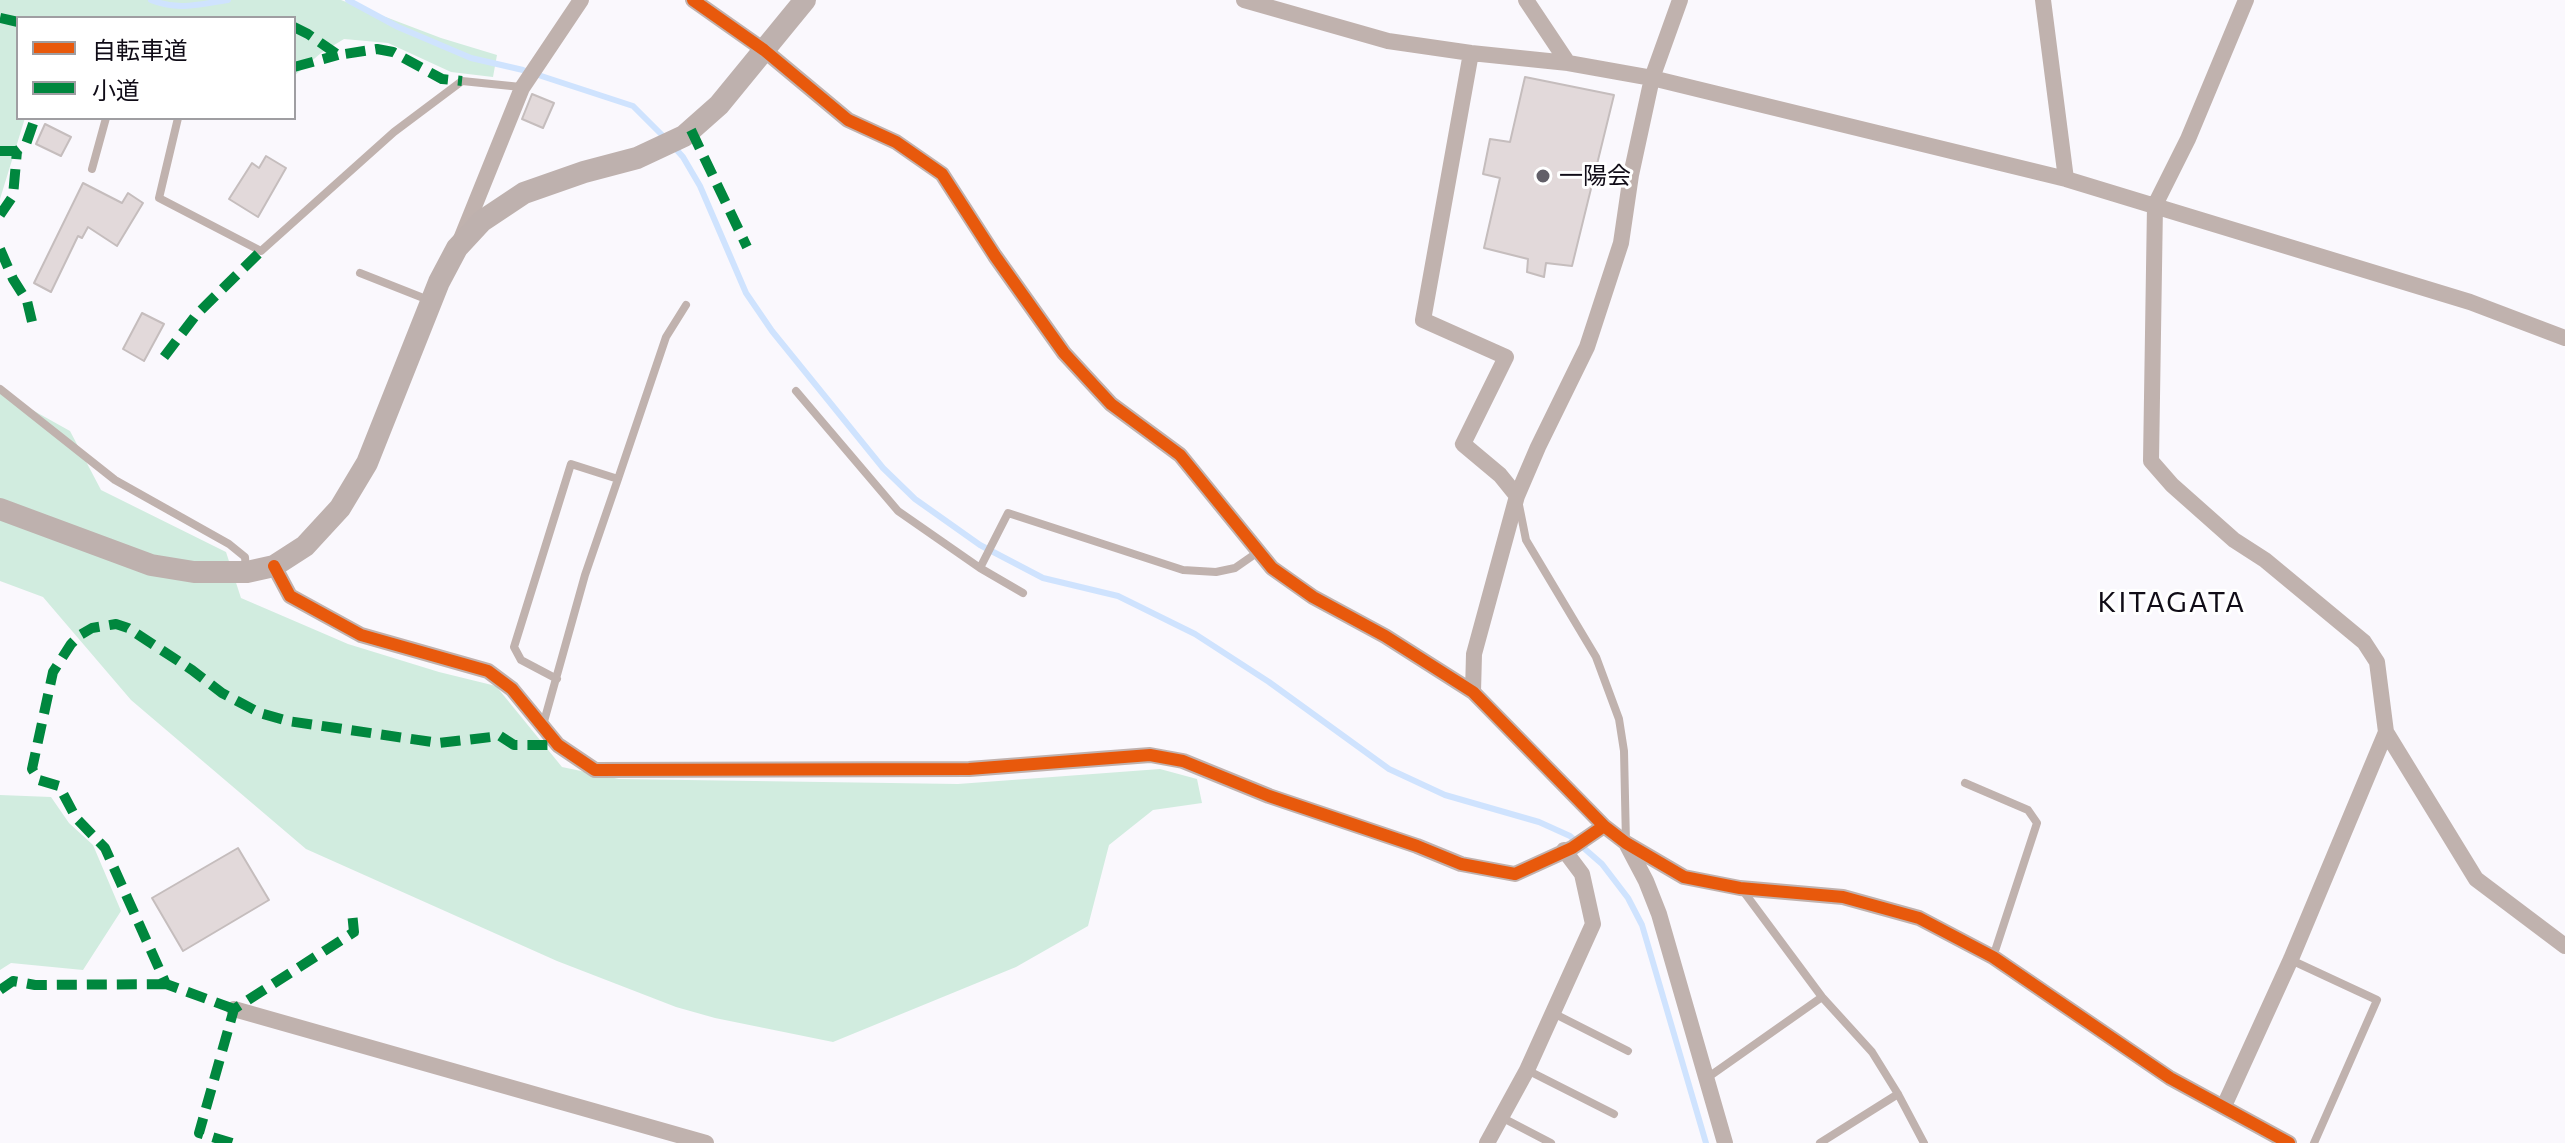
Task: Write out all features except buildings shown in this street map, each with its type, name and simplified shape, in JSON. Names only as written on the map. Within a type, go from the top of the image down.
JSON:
[{"type":"street","points":[[0,509],[151,565],[194,572],[247,572],[274,566],[305,546],[340,508],[360,474],[525,83],[581,0]]},
{"type":"street","points":[[693,0],[764,50],[848,120],[896,142],[942,174],[1064,353],[1111,404],[1180,455],[1272,568],[1313,597],[1385,636],[1473,692],[1604,826],[1626,843],[1684,877],[1740,888],[1843,897],[1919,918],[1993,957],[2170,1078],[2289,1143]]},
{"type":"street","points":[[457,248],[482,221],[524,193],[637,158],[684,136],[719,105],[805,0]]},
{"type":"street","points":[[1244,0],[1388,41],[1568,63],[1652,78],[2066,179],[2470,302],[2565,338]]},
{"type":"street","points":[[1526,0],[1568,63]]},
{"type":"street","points":[[1473,692],[1474,654],[1517,496],[1587,347],[1621,243],[1631,175],[1652,78],[1680,0]]},
{"type":"street","points":[[2043,0],[2066,179]]},
{"type":"street","points":[[2246,0],[2188,139],[2155,205],[2151,461],[2172,485],[2234,540],[2265,560],[2364,642],[2377,662],[2386,732],[2476,879],[2565,946]]},
{"type":"street","points":[[1471,53],[1423,320],[1506,357],[1463,444],[1500,475],[1517,496]]},
{"type":"street","points":[[274,566],[290,596],[361,635],[488,671],[512,689],[558,745],[595,770],[969,769],[1150,755],[1183,761],[1269,796],[1461,864],[1515,874],[1568,849],[1604,826]]},
{"type":"street","points":[[2224,1106],[2291,959],[2386,732]]},
{"type":"street","points":[[1626,843],[1659,914],[1725,1143]]},
{"type":"street","points":[[1487,1143],[1527,1070],[1593,924],[1582,874],[1568,849]]},
{"type":"street","points":[[234,1009],[706,1143]]},
{"type":"lane","points":[[178,120],[159,198],[261,251],[394,132],[462,81],[525,83]]},
{"type":"lane","points":[[92,169],[105,120]]},
{"type":"lane","points":[[360,273],[431,301]]},
{"type":"lane","points":[[543,726],[585,575],[666,337],[686,305]]},
{"type":"lane","points":[[0,389],[115,480],[229,544],[245,557],[247,572]]},
{"type":"lane","points":[[796,391],[898,511],[1023,593]]},
{"type":"lane","points":[[557,679],[521,660],[514,647],[571,464],[618,479]]},
{"type":"lane","points":[[1517,496],[1526,540],[1596,657],[1619,719],[1624,751],[1626,843]]},
{"type":"lane","points":[[982,564],[1008,513],[1183,570],[1216,572],[1235,568],[1259,552]]},
{"type":"lane","points":[[1965,783],[2028,810],[2037,823],[1993,957]]},
{"type":"lane","points":[[1740,888],[1822,997],[1872,1052],[1924,1143]]},
{"type":"lane","points":[[2291,959],[2377,1000],[2314,1143]]},
{"type":"lane","points":[[1707,1078],[1822,997]]},
{"type":"lane","points":[[1553,1013],[1628,1051]]},
{"type":"lane","points":[[1527,1070],[1614,1114]]},
{"type":"lane","points":[[1820,1143],[1898,1094]]},
{"type":"lane","points":[[1501,1117],[1551,1143]]},
{"type":"green space","points":[[0,0],[341,0],[441,38],[497,55],[493,77],[451,72],[388,43],[344,39],[296,74],[296,16],[16,16],[16,120],[24,120],[0,199]]},
{"type":"green space","points":[[0,392],[70,431],[101,490],[226,552],[241,598],[348,644],[496,686],[562,767],[619,779],[958,784],[1160,769],[1197,779],[1202,803],[1153,810],[1109,845],[1088,926],[1016,967],[833,1042],[676,1007],[557,961],[306,849],[131,700],[43,597],[0,581]]},
{"type":"green space","points":[[0,795],[51,797],[69,823],[93,845],[121,911],[83,970],[11,963],[0,970]]},
{"type":"waterway","points":[[151,0],[180,6],[228,0]]},
{"type":"waterway","points":[[348,0],[398,27],[471,58],[523,70],[633,106],[666,139]]},
{"type":"waterway","points":[[674,147],[700,186],[746,293],[772,331],[883,468],[915,499],[980,545],[1043,578],[1118,596],[1195,634],[1269,682],[1389,769],[1445,795],[1539,822],[1570,836],[1602,864],[1628,898],[1642,925],[1706,1143]]},
{"type":"marked path","points":[[0,18],[16,22]]},
{"type":"marked path","points":[[296,28],[338,55],[377,49],[393,52],[442,79],[462,81]]},
{"type":"marked path","points":[[296,66],[338,55]]},
{"type":"marked path","points":[[0,151],[17,151],[26,144],[34,120]]},
{"type":"marked path","points":[[691,130],[747,247]]},
{"type":"marked path","points":[[0,215],[13,196],[17,151]]},
{"type":"marked path","points":[[0,249],[27,301],[34,330]]},
{"type":"marked path","points":[[164,357],[196,315],[261,251]]},
{"type":"marked path","points":[[234,1009],[166,984],[105,848],[76,818],[59,786],[39,780],[32,769],[53,672],[80,635],[92,628],[116,624],[128,628],[222,693],[260,713],[288,721],[439,743],[500,736],[514,745],[558,745]]},
{"type":"marked path","points":[[232,1143],[199,1133],[234,1009],[354,932],[352,912]]},
{"type":"marked path","points":[[0,990],[13,981],[35,985],[166,984]]},
{"type":"cycle path","points":[[693,0],[764,50],[848,120],[896,142],[942,174],[1064,353],[1111,404],[1180,455],[1272,568],[1313,597],[1385,636],[1473,692],[1604,826],[1626,843],[1684,877],[1740,888],[1843,897],[1919,918],[1993,957],[2170,1078],[2289,1143]]},
{"type":"cycle path","points":[[274,566],[290,596],[361,635],[488,671],[512,689],[558,745],[595,770],[969,769],[1150,755],[1183,761],[1269,796],[1461,864],[1515,874],[1572,848],[1604,826]]},
{"type":"place","name":"一陽会","points":[[1543,176]]},
{"type":"district","name":"KITAGATA","points":[[2172,603]]}]
